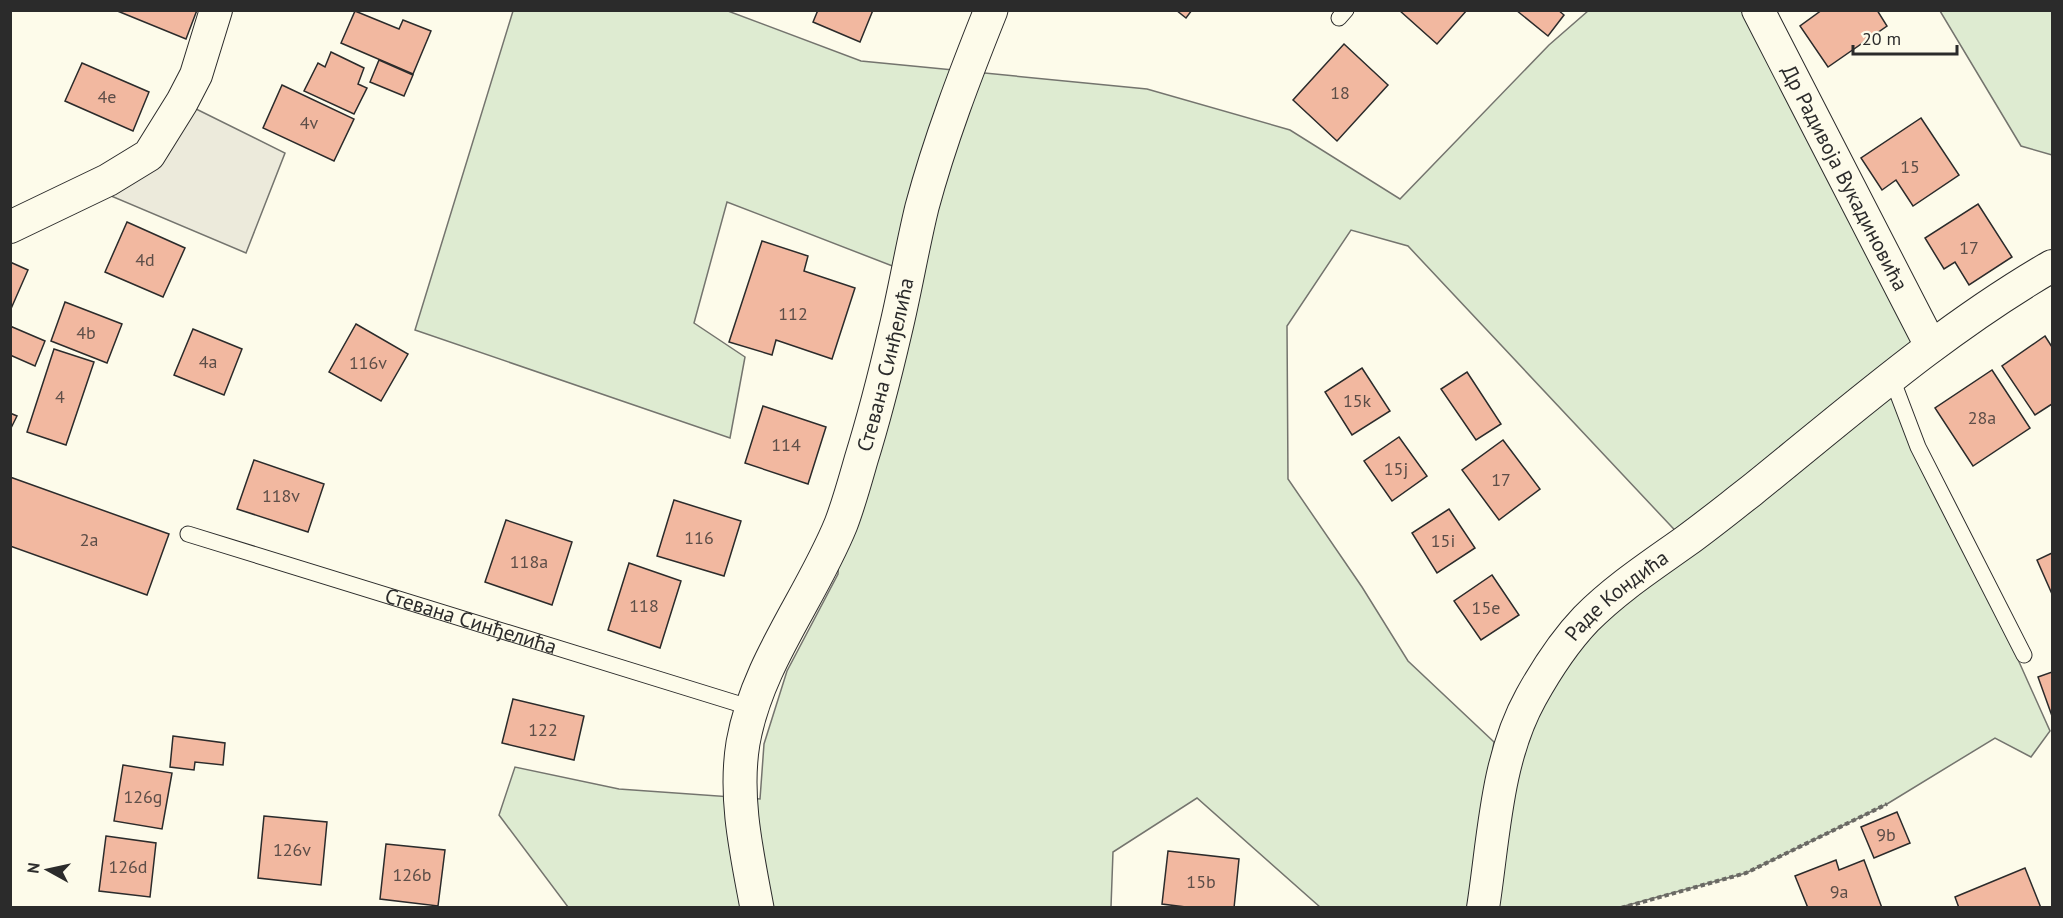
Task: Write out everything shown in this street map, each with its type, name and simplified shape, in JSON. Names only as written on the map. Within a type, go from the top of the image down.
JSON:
[{"type":"street","points":[[10,226],[108,180],[149,155],[196,75],[216,10]]},
{"type":"street","name":"Стевана Синђелића","points":[[757,908],[742,821],[739,776],[743,743],[752,708],[766,670],[841,523],[872,423],[936,158],[991,10]]},
{"type":"street","name":"Др Радивоја Вукадиновића","points":[[1758,10],[1931,346]]},
{"type":"street","name":"Раде Кондића","points":[[1483,908],[1503,778],[1514,734],[1531,697],[1561,651],[1585,621],[1648,566],[1686,541],[1739,500],[1891,376],[2008,292],[2052,267]]},
{"type":"lane","points":[[1891,376],[1918,447],[2024,655]]},
{"type":"lane","name":"Стевана Синђелића","points":[[188,534],[752,708]]},
{"type":"path","points":[[1621,908],[1746,873],[1887,804]]},
{"type":"green space","points":[[513,11],[728,11],[861,61],[1147,89],[1290,130],[1400,199],[1549,45],[1588,11],[1749,11],[1931,346],[1892,378],[2050,731],[2031,757],[1995,738],[1887,804],[1746,873],[1621,907],[1483,907],[1513,734],[1561,651],[1685,541],[1408,246],[1351,230],[1287,326],[1288,479],[1362,587],[1408,661],[1494,742],[1468,907],[1320,907],[1197,798],[1113,852],[1111,907],[568,907],[499,815],[515,767],[619,789],[760,799],[764,744],[787,671],[838,574],[841,523],[908,272],[727,202],[694,323],[745,357],[730,438],[415,330]]},
{"type":"green space","points":[[1940,11],[2052,11],[2052,155],[2021,146]]},
{"type":"shaded area","points":[[182,102],[285,153],[246,253],[104,193]]},
{"type":"building","points":[[115,10],[197,10],[186,39]]},
{"type":"building","points":[[818,10],[873,10],[860,42],[813,22]]},
{"type":"building","points":[[1176,10],[1192,10],[1186,18]]},
{"type":"building","points":[[1399,10],[1467,10],[1437,44]]},
{"type":"building","points":[[1516,10],[1558,10],[1564,15],[1548,36]]},
{"type":"building","points":[[1822,10],[1877,10],[1887,26],[1828,67],[1800,26]]},
{"type":"building","points":[[355,11],[399,29],[403,20],[431,31],[413,74],[341,43]]},
{"type":"building","points":[[1344,44],[1388,85],[1337,141],[1293,100]]},
{"type":"building","points":[[331,52],[364,68],[358,84],[367,88],[354,114],[304,91],[318,63],[325,67]]},
{"type":"building","points":[[379,60],[413,75],[404,96],[370,82]]},
{"type":"building","points":[[82,63],[149,92],[133,131],[65,101]]},
{"type":"building","points":[[282,85],[354,119],[334,161],[263,128]]},
{"type":"building","points":[[1921,118],[1959,175],[1913,206],[1896,180],[1882,190],[1861,158]]},
{"type":"building","points":[[1978,204],[2012,257],[1969,285],[1955,262],[1944,269],[1925,238]]},
{"type":"building","points":[[127,222],[185,248],[163,297],[105,272]]},
{"type":"building","points":[[762,241],[808,256],[804,271],[855,288],[832,359],[776,340],[772,355],[729,342]]},
{"type":"building","points":[[10,262],[28,270],[10,311]]},
{"type":"building","points":[[65,302],[122,324],[107,363],[51,341]]},
{"type":"building","points":[[356,324],[408,354],[381,401],[329,372]]},
{"type":"building","points":[[10,326],[45,341],[35,366],[10,355]]},
{"type":"building","points":[[193,329],[242,349],[224,395],[174,375]]},
{"type":"building","points":[[2045,336],[2052,347],[2052,404],[2035,415],[2002,366]]},
{"type":"building","points":[[54,349],[94,362],[66,445],[27,432]]},
{"type":"building","points":[[1362,368],[1390,411],[1352,435],[1325,392]]},
{"type":"building","points":[[1992,370],[2030,428],[1973,466],[1935,408]]},
{"type":"building","points":[[1467,372],[1501,424],[1476,440],[1441,389]]},
{"type":"building","points":[[763,406],[826,427],[808,484],[745,463]]},
{"type":"building","points":[[10,413],[17,416],[10,430]]},
{"type":"building","points":[[1399,437],[1427,476],[1392,501],[1364,461]]},
{"type":"building","points":[[1503,440],[1540,489],[1499,520],[1462,470]]},
{"type":"building","points":[[254,460],[324,484],[308,532],[237,509]]},
{"type":"building","points":[[10,477],[169,534],[147,595],[10,546]]},
{"type":"building","points":[[674,500],[741,521],[724,576],[657,556]]},
{"type":"building","points":[[1449,509],[1475,548],[1437,573],[1412,533]]},
{"type":"building","points":[[506,520],[572,542],[552,605],[485,582]]},
{"type":"building","points":[[2052,553],[2052,594],[2037,560]]},
{"type":"building","points":[[629,563],[681,581],[660,648],[608,630]]},
{"type":"building","points":[[1492,575],[1519,615],[1481,640],[1454,601]]},
{"type":"building","points":[[2052,672],[2052,716],[2038,677]]},
{"type":"building","points":[[513,699],[584,716],[574,760],[502,743]]},
{"type":"building","points":[[173,736],[225,743],[223,765],[195,762],[194,770],[170,767]]},
{"type":"building","points":[[123,765],[172,773],[162,829],[114,821]]},
{"type":"building","points":[[1897,812],[1910,843],[1874,858],[1861,827]]},
{"type":"building","points":[[264,816],[327,822],[321,885],[258,878]]},
{"type":"building","points":[[106,836],[156,843],[150,897],[99,891]]},
{"type":"building","points":[[386,844],[445,850],[438,906],[380,899]]},
{"type":"building","points":[[1168,851],[1239,859],[1234,908],[1194,908],[1162,904]]},
{"type":"building","points":[[1836,860],[1839,870],[1864,860],[1882,908],[1808,908],[1795,876]]},
{"type":"building","points":[[2025,868],[2041,908],[1959,908],[1955,897]]}]
